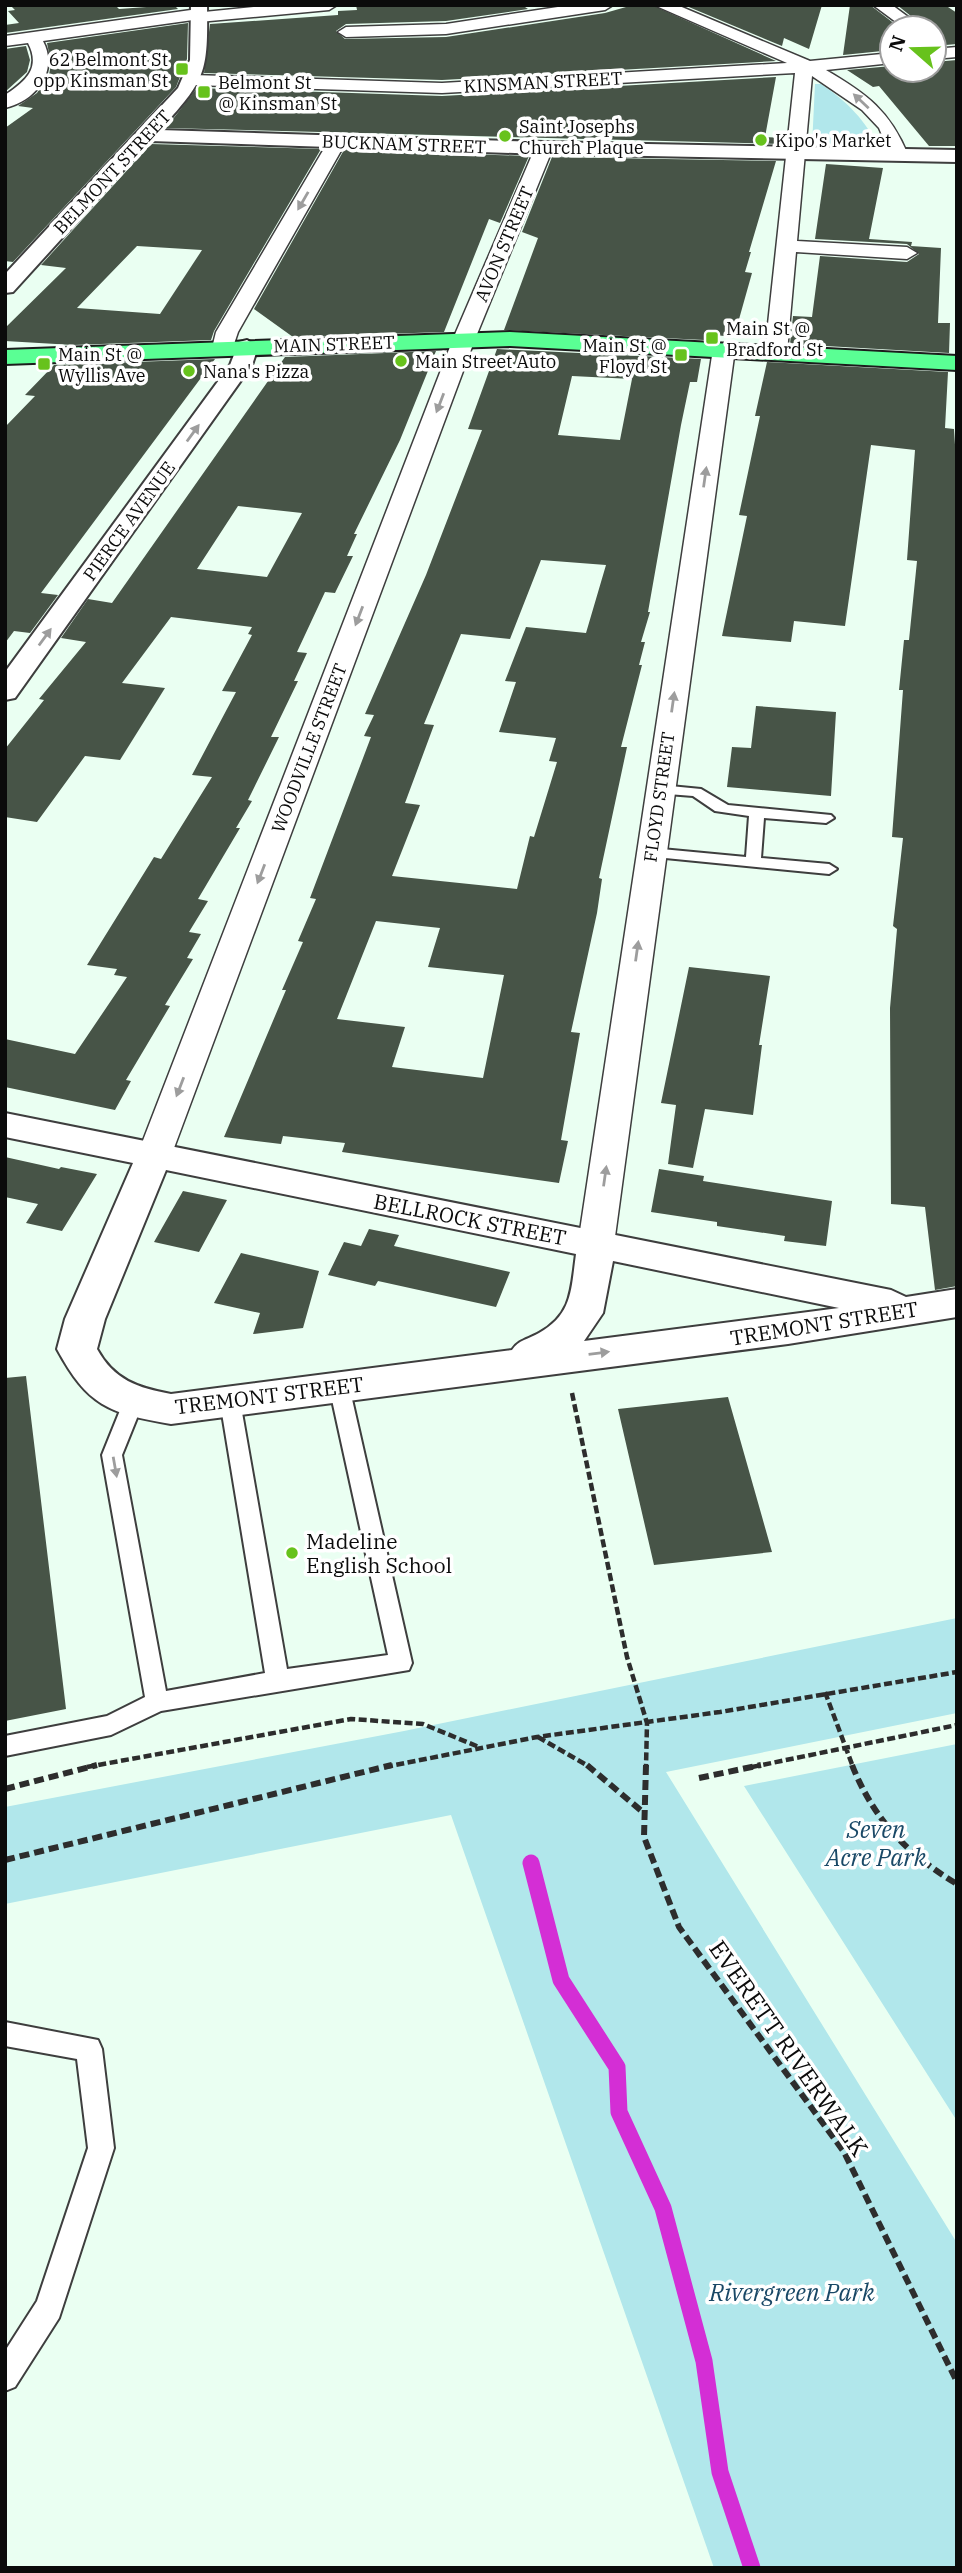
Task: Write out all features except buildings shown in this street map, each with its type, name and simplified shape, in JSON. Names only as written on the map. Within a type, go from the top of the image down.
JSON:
[{"type":"main road","name":"MAIN STREET","points":[[5,357],[464,339],[724,349],[957,363]]},
{"type":"street","points":[[5,41],[199,12],[329,5]]},
{"type":"street","points":[[346,32],[446,29],[605,5]]},
{"type":"street","points":[[662,5],[737,34],[840,82],[887,126],[899,155]]},
{"type":"street","points":[[193,80],[199,60],[199,12]]},
{"type":"street","points":[[67,13],[85,30]]},
{"type":"street","points":[[5,103],[34,82],[42,69],[43,57],[33,37]]},
{"type":"street","name":"KINSMAN STREET","points":[[193,80],[442,88],[804,67],[878,59]]},
{"type":"street","points":[[776,352],[804,67]]},
{"type":"street","name":"BELMONT STREET","points":[[5,287],[193,80]]},
{"type":"street","name":"BUCKNAM STREET","points":[[145,135],[544,148],[957,156]]},
{"type":"street","points":[[235,348],[226,334],[337,142]]},
{"type":"street","name":"AVON STREET","points":[[464,339],[544,148]]},
{"type":"street","points":[[787,246],[907,253]]},
{"type":"street","name":"WOODVILLE STREET","points":[[154,1156],[464,339]]},
{"type":"street","name":"PIERCE AVENUE","points":[[5,692],[241,365],[235,348]]},
{"type":"street","name":"FLOYD STREET","points":[[596,1244],[724,349]]},
{"type":"street","name":"BELLROCK STREET","points":[[5,1125],[872,1302],[946,1304]]},
{"type":"street","name":"TREMONT STREET","points":[[154,1156],[85,1319],[77,1349],[91,1377],[133,1403],[171,1409],[482,1367],[788,1330],[946,1304]]},
{"type":"street","name":"TREMONT STREET","points":[[482,1367],[545,1348],[580,1323],[590,1293],[596,1244]]},
{"type":"lane","points":[[660,790],[698,793],[706,796],[717,808],[827,818]]},
{"type":"lane","points":[[753,862],[757,813]]},
{"type":"lane","points":[[651,853],[829,869]]},
{"type":"lane","points":[[5,1746],[111,1725],[157,1702],[278,1680],[401,1663],[340,1386]]},
{"type":"lane","points":[[230,1401],[278,1680]]},
{"type":"lane","points":[[133,1403],[112,1455],[157,1702]]},
{"type":"lane","points":[[5,2034],[89,2049],[101,2148],[49,2308],[5,2377]]},
{"type":"path","name":"EVERETT RIVERWALK","points":[[565,1357],[627,1657],[647,1723],[644,1837],[679,1927],[844,2152],[957,2382]]},
{"type":"path","points":[[5,1860],[344,1775],[480,1747],[647,1723],[825,1692],[891,1685],[957,1672]]},
{"type":"path","points":[[825,1692],[873,1811],[884,1829],[908,1854],[957,1884]]},
{"type":"path","points":[[5,1789],[82,1768],[351,1719],[423,1724],[480,1747]]},
{"type":"path","points":[[699,1778],[957,1725]]},
{"type":"path","points":[[537,1737],[592,1768],[645,1813]]},
{"type":"green space","points":[[815,84],[821,84],[848,105],[862,120],[880,149],[812,146]]},
{"type":"green space","name":"Rivergreen Park","points":[[957,1618],[957,1713],[666,1772],[957,2243],[957,2568],[714,2568],[451,1815],[5,1904],[5,1807],[404,1731]]},
{"type":"green space","name":"Seven Acre Park","points":[[957,1744],[957,2121],[744,1786]]},
{"type":"waterway","points":[[531,1863],[561,1980],[617,2067],[619,2112],[663,2208],[704,2361],[720,2472],[752,2568]]},
{"type":"place","name":"62 Belmont St opp Kinsman St","points":[[182,69]]},
{"type":"place","name":"Belmont St @ Kinsman St","points":[[204,92]]},
{"type":"place","name":"Saint Josephs Church Plaque","points":[[505,136]]},
{"type":"place","name":"Kipo's Market","points":[[761,140]]},
{"type":"place","name":"Main St @ Bradford St","points":[[712,338]]},
{"type":"place","name":"Main St @ Floyd St","points":[[681,355]]},
{"type":"place","name":"Main Street Auto","points":[[401,361]]},
{"type":"place","name":"Main St @ Wyllis Ave","points":[[44,364]]},
{"type":"place","name":"Nana's Pizza","points":[[189,371]]},
{"type":"place","name":"Madeline English School","points":[[292,1553]]}]
